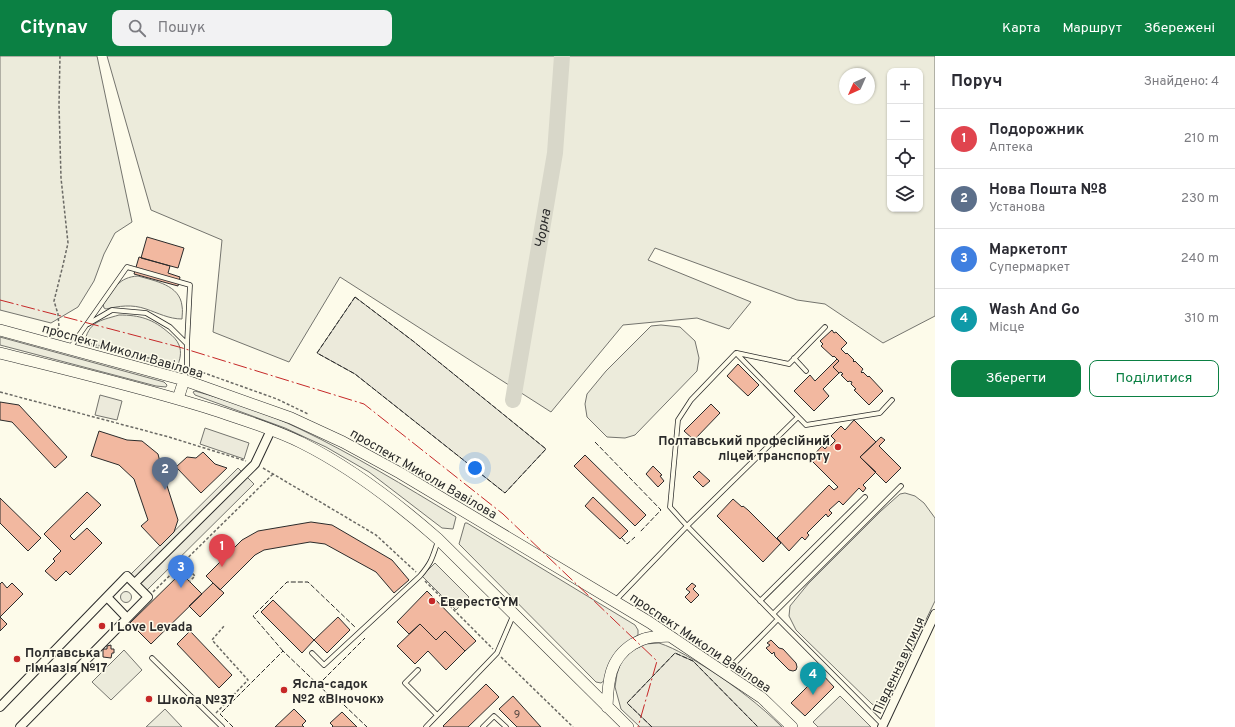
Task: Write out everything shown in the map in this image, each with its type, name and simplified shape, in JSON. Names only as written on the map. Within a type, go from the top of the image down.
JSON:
[{"type":"main road","name":"проспект Миколи Вавілова","points":[[0,330],[184,380],[291,418],[343,442],[400,473],[669,636],[762,698],[792,727]]},
{"type":"main road","points":[[0,353],[178,399],[245,420],[302,443],[348,469],[411,515],[438,539],[628,727]]},
{"type":"main road","points":[[178,399],[184,380]]},
{"type":"main road","points":[[607,707],[608,683],[612,670],[619,656],[629,647],[643,639],[669,636]]},
{"type":"street","points":[[135,583],[255,464],[271,430]]},
{"type":"street","points":[[0,707],[127,576],[135,583],[148,597],[20,727]]},
{"type":"street","points":[[107,597],[127,618]]},
{"type":"street","name":"Південна вулиця","points":[[883,726],[935,614]]},
{"type":"lane","points":[[69,349],[127,267],[190,285],[187,368],[184,380]]},
{"type":"lane","points":[[86,325],[112,310],[146,313],[170,327],[187,344]]},
{"type":"lane","points":[[736,353],[789,364],[825,328]]},
{"type":"lane","points":[[736,353],[806,425],[880,413],[892,400]]},
{"type":"lane","points":[[736,353],[691,400],[678,420],[670,507],[883,726]]},
{"type":"lane","points":[[794,358],[806,371]]},
{"type":"lane","points":[[615,602],[687,526],[798,417]]},
{"type":"lane","points":[[773,614],[901,486]]},
{"type":"lane","points":[[760,601],[865,497]]},
{"type":"lane","points":[[312,653],[324,665],[420,576],[432,561],[438,539]]},
{"type":"lane","points":[[426,727],[497,653],[514,614]]},
{"type":"lane","points":[[725,673],[778,619]]},
{"type":"lane","points":[[152,658],[222,727]]},
{"type":"lane","points":[[418,670],[405,683],[437,715]]},
{"type":"lane","points":[[483,727],[494,716],[506,727]]},
{"type":"path","points":[[59,326],[58,314],[54,301],[68,243],[61,171],[59,105],[60,56]]},
{"type":"path","points":[[0,392],[169,437],[255,464],[273,474],[376,535],[420,576],[573,727]]},
{"type":"path","points":[[148,597],[273,474]]},
{"type":"path","points":[[182,563],[195,576],[189,582]]},
{"type":"path","points":[[212,717],[248,680],[212,640],[224,626]]},
{"type":"shaded area","points":[[0,56],[97,56],[132,222],[115,233],[104,254],[94,281],[78,307],[51,323],[0,310]]},
{"type":"shaded area","points":[[107,56],[935,56],[935,316],[883,343],[825,304],[797,300],[655,248],[648,260],[751,302],[729,329],[697,318],[623,325],[551,412],[340,277],[289,362],[213,332],[222,240],[151,210]]},
{"type":"shaded area","points":[[138,276],[166,285],[177,293],[182,306],[182,319],[168,317],[136,306],[104,308],[103,304],[110,293],[121,281]]},
{"type":"shaded area","points":[[355,297],[413,341],[546,449],[505,493],[355,374],[317,353]]},
{"type":"shaded area","points":[[119,315],[140,317],[152,321],[172,335],[180,348],[180,359],[177,367],[172,368],[84,344],[86,336],[92,326],[100,321]]},
{"type":"shaded area","points":[[661,325],[680,327],[695,341],[699,358],[697,371],[635,435],[625,438],[607,437],[587,417],[585,404],[587,394],[606,371],[651,326]]},
{"type":"shaded area","points":[[0,337],[164,382],[167,385],[166,387],[156,386],[0,345]]},
{"type":"shaded area","points":[[195,391],[235,403],[275,418],[340,449],[456,517],[453,529],[442,528],[369,472],[326,447],[285,428],[195,395],[193,392]]},
{"type":"shaded area","points":[[100,395],[122,401],[117,420],[95,415]]},
{"type":"shaded area","points":[[205,428],[249,443],[244,459],[200,444]]},
{"type":"shaded area","points":[[238,468],[254,484],[145,592],[129,576]]},
{"type":"shaded area","points":[[905,493],[915,496],[924,503],[935,518],[935,601],[907,659],[896,678],[887,701],[880,709],[872,704],[796,630],[789,616],[790,606],[808,584],[881,511],[900,494]]},
{"type":"shaded area","points":[[465,523],[635,625],[638,630],[638,635],[630,641],[605,680],[601,683],[596,682],[459,544]]},
{"type":"shaded area","points":[[435,563],[469,597],[456,610],[422,576]]},
{"type":"shaded area","points":[[126,591],[130,593],[132,597],[130,601],[126,603],[122,601],[120,597],[122,593]]},
{"type":"shaded area","points":[[659,643],[685,655],[720,676],[756,704],[782,727],[640,727],[621,709],[615,687],[617,674],[621,662],[632,651],[645,644]]},
{"type":"shaded area","points":[[124,650],[142,670],[111,700],[92,682]]},
{"type":"shaded area","points":[[675,653],[693,661],[758,727],[652,727],[627,703]]},
{"type":"shaded area","points":[[840,696],[871,727],[818,727],[813,722]]},
{"type":"shaded area","points":[[165,709],[182,727],[146,727]]},
{"type":"building","points":[[147,237],[184,248],[178,268],[141,258]]},
{"type":"building","points":[[139,257],[170,266],[168,273],[180,277],[178,286],[134,274]]},
{"type":"building","points":[[832,330],[847,343],[841,349],[863,369],[861,372],[862,373],[863,372],[868,377],[869,376],[883,391],[869,405],[854,390],[856,389],[851,384],[852,382],[848,382],[841,375],[843,374],[841,372],[839,373],[833,367],[839,361],[821,346],[823,344],[820,341]]},
{"type":"building","points":[[837,359],[839,361],[833,367],[839,373],[823,389],[829,396],[814,411],[794,391],[810,375],[815,381]]},
{"type":"building","points":[[738,364],[759,385],[748,396],[727,376]]},
{"type":"building","points":[[0,402],[19,405],[67,457],[55,468],[12,422],[0,420]]},
{"type":"building","points":[[711,404],[720,413],[694,440],[684,431]]},
{"type":"building","points":[[854,420],[876,442],[860,457],[876,472],[863,485],[866,488],[863,492],[859,488],[843,505],[839,501],[829,510],[832,513],[828,517],[826,514],[807,533],[809,535],[805,540],[802,537],[789,551],[777,538],[829,485],[834,490],[838,487],[810,459],[822,446],[825,449],[829,444],[830,446],[835,441],[831,436],[841,426],[845,430]]},
{"type":"building","points":[[99,431],[127,440],[142,441],[158,454],[178,520],[174,532],[160,546],[141,526],[148,520],[134,479],[119,465],[91,456]]},
{"type":"building","points":[[881,437],[885,440],[879,446],[901,468],[886,483],[860,457]]},
{"type":"building","points":[[203,452],[215,464],[227,468],[201,493],[176,467],[187,457],[196,458]]},
{"type":"building","points":[[585,455],[646,515],[635,526],[574,466]]},
{"type":"building","points":[[653,466],[662,475],[660,476],[664,481],[658,487],[646,474]]},
{"type":"building","points":[[699,471],[710,481],[703,487],[693,477]]},
{"type":"building","points":[[87,492],[101,505],[70,536],[74,540],[87,528],[102,543],[70,575],[66,571],[56,581],[45,571],[55,561],[53,559],[61,551],[44,534]]},
{"type":"building","points":[[593,497],[628,531],[620,539],[585,506]]},
{"type":"building","points":[[0,498],[41,538],[28,551],[0,523]]},
{"type":"building","points":[[733,499],[748,510],[781,543],[763,562],[717,516]]},
{"type":"building","points":[[311,522],[332,525],[392,560],[409,580],[394,593],[376,572],[325,544],[310,542],[264,550],[255,555],[220,590],[206,576],[242,540],[258,531]]},
{"type":"building","points":[[181,573],[202,594],[151,644],[130,623]]},
{"type":"building","name":"Полтавська гімназія №17","points":[[2,582],[7,588],[12,583],[23,594],[0,617],[0,584]]},
{"type":"building","points":[[213,583],[224,593],[200,617],[189,606]]},
{"type":"building","points":[[692,583],[696,586],[693,589],[699,595],[691,603],[685,597],[690,592],[686,589]]},
{"type":"building","points":[[427,591],[476,641],[465,651],[445,631],[436,640],[420,624],[409,634],[397,622]]},
{"type":"building","points":[[273,600],[314,640],[302,653],[261,612]]},
{"type":"building","points":[[0,617],[7,624],[0,631]]},
{"type":"building","points":[[338,617],[350,630],[327,653],[314,640]]},
{"type":"building","points":[[420,624],[436,640],[445,631],[465,651],[446,670],[428,651],[415,664],[397,646]]},
{"type":"building","points":[[190,631],[232,675],[219,688],[177,644]]},
{"type":"building","points":[[771,640],[779,648],[783,649],[796,663],[796,670],[789,670],[775,656],[774,652],[772,654],[766,648],[770,645],[767,643]]},
{"type":"building","points":[[111,645],[111,649],[114,649],[114,653],[112,653],[111,658],[103,657],[103,649],[107,649],[107,646]]},
{"type":"building","points":[[821,673],[834,687],[805,716],[791,703]]},
{"type":"building","points":[[486,684],[499,697],[468,727],[443,726]]},
{"type":"building","points":[[513,696],[541,727],[517,727],[499,709]]},
{"type":"building","points":[[294,709],[306,721],[302,725],[304,727],[275,727]]},
{"type":"building","points":[[342,712],[357,727],[332,727],[333,726],[330,723]]},
{"type":"waterway","name":"Чорна","points":[[513,400],[555,153],[562,56]]},
{"type":"fence","points":[[355,297],[413,341],[546,449],[505,493],[355,374],[317,353],[355,297]]},
{"type":"fence","points":[[595,442],[661,510],[640,532]]},
{"type":"fence","points":[[622,538],[627,544],[635,537]]},
{"type":"fence","points":[[283,651],[253,616],[287,582],[308,582],[356,628]]},
{"type":"fence","points":[[318,685],[365,638]]},
{"type":"fence","points":[[233,727],[220,714],[283,651],[330,696],[344,705],[367,727]]},
{"type":"fence","points":[[652,727],[627,703],[675,653],[693,661],[758,727]]},
{"type":"power","points":[[0,300],[179,347],[364,404],[503,514],[657,661],[638,727]]},
{"type":"place","name":"Полтавський професійний ліцей транспорту","points":[[838,447]]},
{"type":"place","name":"Нова Пошта №8","points":[[165,490]]},
{"type":"place","name":"Подорожник","points":[[222,567]]},
{"type":"place","name":"Маркетопт","points":[[181,588]]},
{"type":"place","name":"ЕверестGYM","points":[[432,601]]},
{"type":"place","name":"I Love Levada","points":[[102,626]]},
{"type":"place","name":"Полтавська гімназія №17","points":[[17,659]]},
{"type":"place","name":"Ясла-садок №2 «Віночок»","points":[[284,690]]},
{"type":"place","name":"Wash And Go","points":[[813,695]]},
{"type":"place","name":"Школа №37","points":[[149,699]]}]
